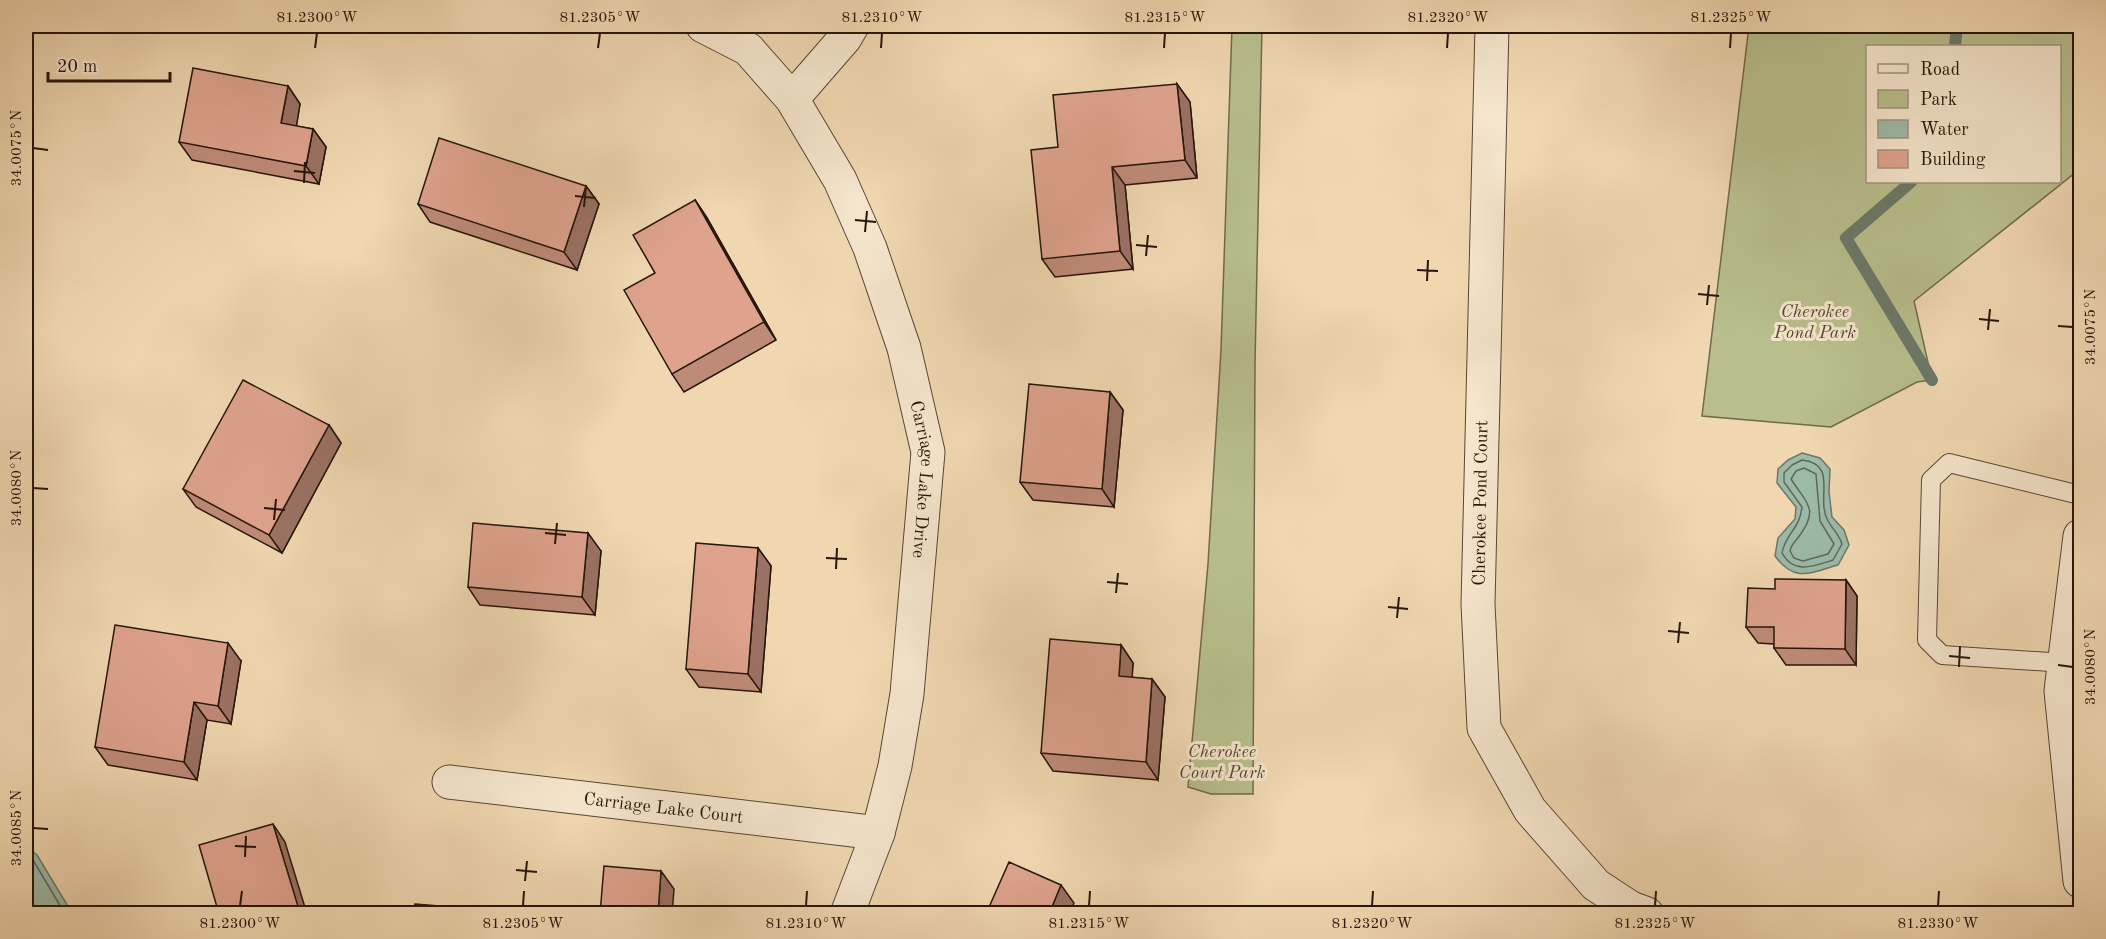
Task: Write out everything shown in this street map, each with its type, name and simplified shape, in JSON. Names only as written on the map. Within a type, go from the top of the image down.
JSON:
[{"type":"street","name":"Carriage Lake Drive","points":[[703,26],[747,49],[792,99],[840,180],[870,248],[904,348],[928,452],[907,694],[895,766],[878,832],[847,914]]},
{"type":"street","points":[[792,99],[845,38],[852,26]]},
{"type":"street","name":"Cherokee Pond Court","points":[[1492,26],[1478,604],[1484,728],[1530,810],[1596,885],[1631,908],[1647,914]]},
{"type":"street","points":[[2080,536],[2061,692],[2080,881]]},
{"type":"street","name":"Carriage Lake Court","points":[[448,782],[878,832]]},
{"type":"lane","points":[[2065,663],[1941,655],[1927,640],[1931,480],[1949,463],[2080,495]]},
{"type":"green space","name":"Cherokee Court Park","points":[[1232,26],[1262,26],[1255,363],[1253,794],[1211,794],[1188,787],[1208,564],[1221,350]]},
{"type":"green space","name":"Cherokee Pond Park","points":[[1749,26],[2080,26],[2080,169],[1914,301],[1932,380],[1917,382],[1831,427],[1702,416]]},
{"type":"water","points":[[1802,453],[1820,458],[1830,469],[1829,492],[1832,517],[1844,530],[1849,545],[1838,565],[1804,574],[1789,570],[1775,556],[1778,538],[1795,519],[1796,507],[1777,483],[1778,469],[1788,460]]},
{"type":"water","points":[[26,846],[37,855],[72,913],[26,913]]},
{"type":"building","points":[[193,68],[288,86],[281,123],[313,129],[306,166],[179,142]]},
{"type":"building","points":[[1177,84],[1185,160],[1112,167],[1120,251],[1042,259],[1031,150],[1058,147],[1053,95]]},
{"type":"building","points":[[439,138],[586,186],[564,252],[418,204]]},
{"type":"building","points":[[695,200],[764,322],[672,374],[624,290],[655,273],[633,235]]},
{"type":"building","points":[[243,380],[329,425],[269,535],[183,489]]},
{"type":"building","points":[[1029,384],[1110,392],[1102,489],[1020,482]]},
{"type":"building","points":[[473,523],[588,533],[582,597],[468,587]]},
{"type":"building","points":[[696,543],[758,548],[748,674],[686,669]]},
{"type":"building","points":[[1775,579],[1846,580],[1845,649],[1774,648],[1774,627],[1746,627],[1748,588],[1775,589]]},
{"type":"building","points":[[115,625],[228,643],[218,706],[194,702],[184,762],[95,747]]},
{"type":"building","points":[[1050,639],[1121,645],[1119,676],[1152,679],[1146,762],[1041,753]]},
{"type":"building","points":[[273,824],[300,913],[219,914],[199,845]]},
{"type":"building","points":[[1009,862],[1061,885],[1049,914],[986,914]]},
{"type":"building","points":[[604,866],[661,871],[658,914],[600,914]]},
{"type":"building","points":[[415,904],[512,912],[512,914],[414,914]]},
{"type":"waterway","points":[[1955,45],[1957,26]]},
{"type":"waterway","points":[[1910,183],[1846,238],[1932,380]]}]
